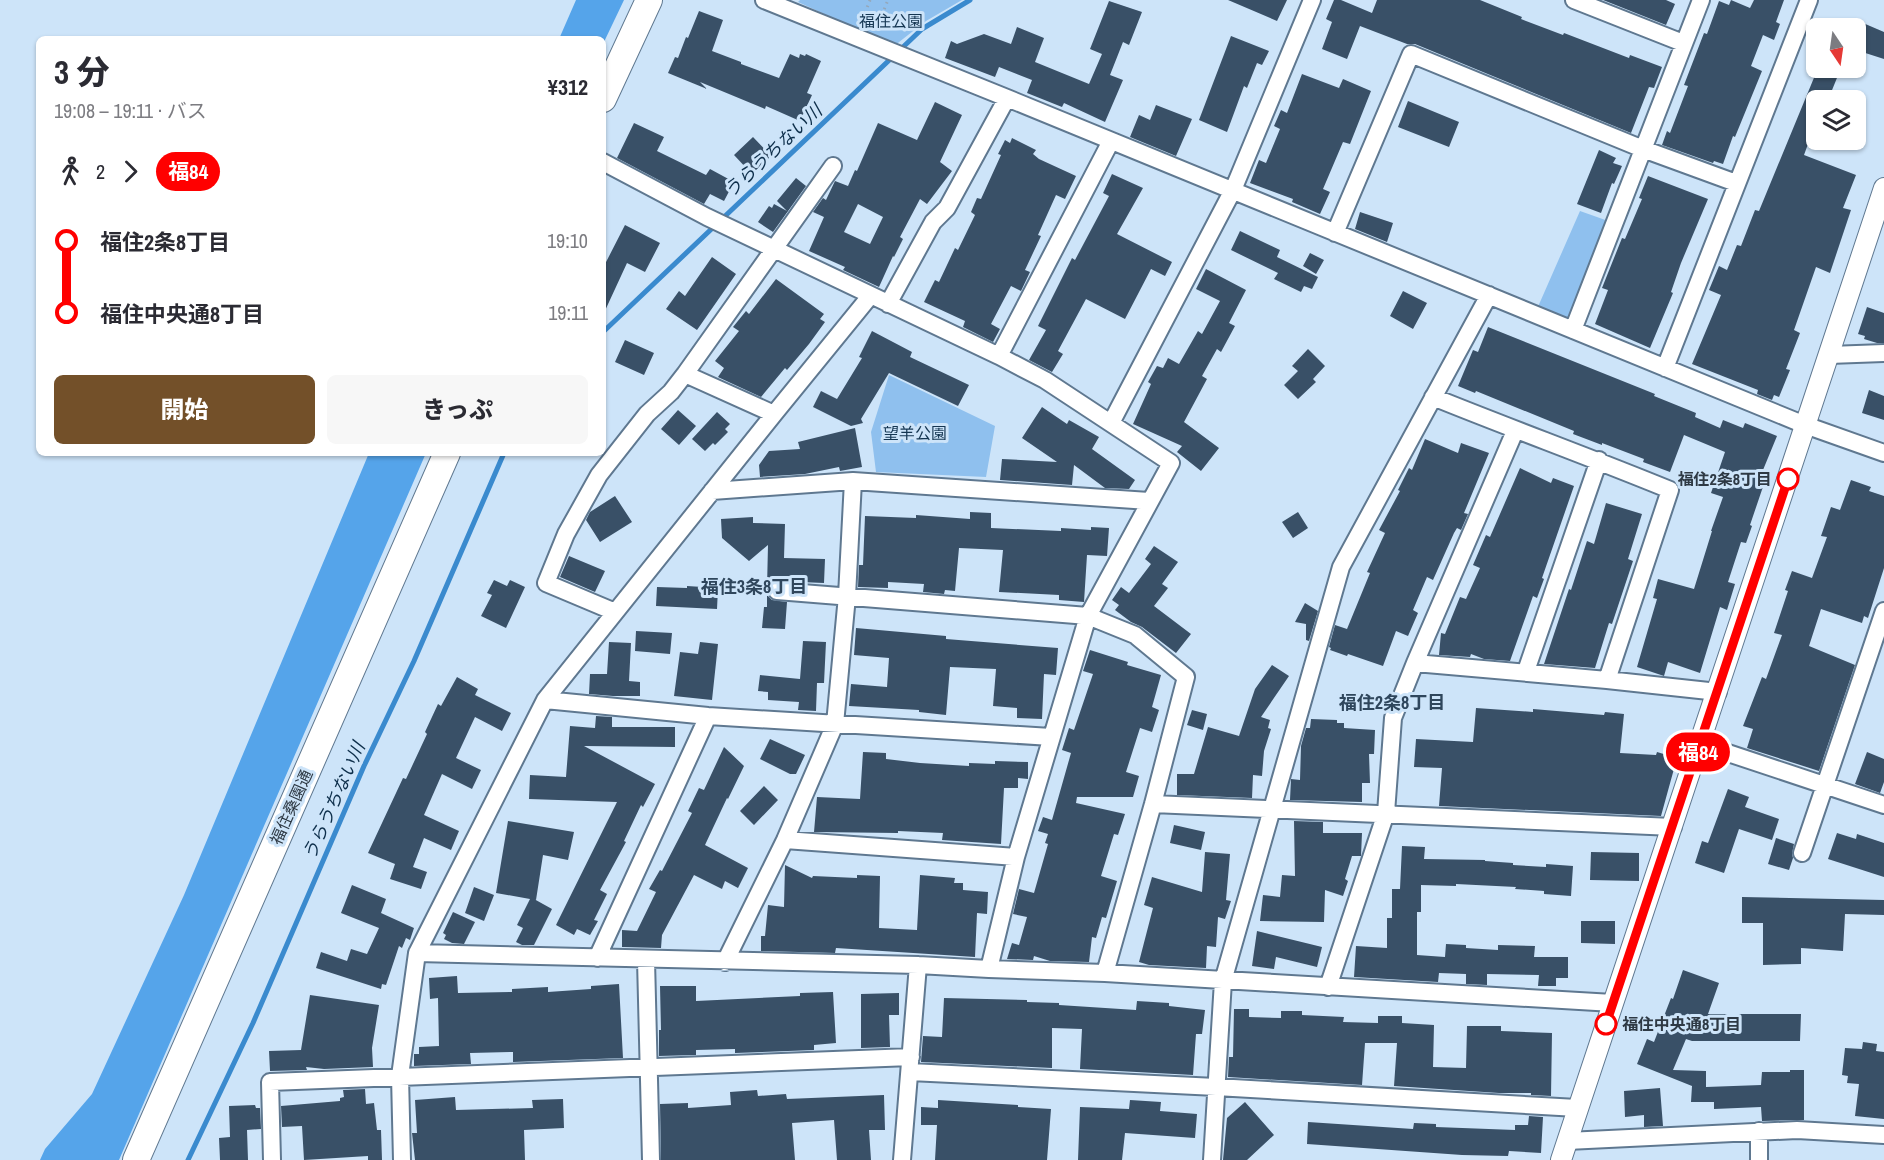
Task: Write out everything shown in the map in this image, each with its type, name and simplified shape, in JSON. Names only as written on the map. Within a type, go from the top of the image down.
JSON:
[{"type":"main road","points":[[606,92],[648,0]]},
{"type":"main road","name":"福住桑園通","points":[[136,1160],[446,456]]},
{"type":"street","points":[[765,0],[1805,426],[1884,453]]},
{"type":"street","points":[[1111,423],[1233,190],[1312,0]]},
{"type":"street","points":[[1574,0],[1683,43]]},
{"type":"street","points":[[1573,330],[1701,0]]},
{"type":"street","points":[[1665,368],[1809,0]]},
{"type":"street","points":[[1335,233],[1411,54],[1643,149],[1737,183]]},
{"type":"street","points":[[888,304],[933,222],[947,208],[1007,98]]},
{"type":"street","points":[[999,356],[1111,141]]},
{"type":"street","points":[[606,164],[707,217],[1045,380],[1171,463],[1088,616],[1016,858],[989,969]]},
{"type":"street","points":[[615,612],[546,583],[566,534],[599,475],[647,414],[671,392],[685,374],[833,166]]},
{"type":"street","points":[[1561,1160],[1884,188]]},
{"type":"street","points":[[1212,1160],[1223,981],[1341,567],[1489,295]]},
{"type":"street","points":[[402,1160],[400,1076],[417,953],[545,700],[871,296]]},
{"type":"street","points":[[1829,355],[1884,353]]},
{"type":"street","points":[[685,374],[774,414]]},
{"type":"street","points":[[1433,397],[1515,431],[1599,460],[1670,490],[1607,680]]},
{"type":"street","points":[[1328,987],[1386,813],[1393,718],[1515,431]]},
{"type":"street","points":[[1526,672],[1599,460]]},
{"type":"street","points":[[712,491],[853,481],[1149,501]]},
{"type":"street","points":[[724,962],[786,840],[835,724],[847,596],[853,481]]},
{"type":"street","points":[[777,591],[1088,616],[1135,635],[1186,677],[1105,973]]},
{"type":"street","points":[[1802,853],[1884,611]]},
{"type":"street","points":[[1415,663],[1718,692]]},
{"type":"street","points":[[545,700],[708,716],[1051,737]]},
{"type":"street","points":[[597,958],[708,716]]},
{"type":"street","points":[[1701,744],[1884,805]]},
{"type":"street","points":[[1153,804],[1270,811],[1386,813],[1673,826]]},
{"type":"street","points":[[786,840],[1016,858]]},
{"type":"street","points":[[417,953],[918,965],[1105,973],[1613,1003]]},
{"type":"street","points":[[646,960],[651,1160]]},
{"type":"street","points":[[902,1160],[918,965]]},
{"type":"street","points":[[272,1160],[270,1082],[400,1076],[910,1065],[1577,1108]]},
{"type":"street","points":[[1567,1141],[1797,1130],[1884,1135]]},
{"type":"street","points":[[1759,1131],[1759,1160]]},
{"type":"path","points":[[870,0],[865,13],[871,20]]},
{"type":"path","points":[[860,38],[871,20],[881,17],[888,0]]},
{"type":"green space","name":"福住公園","points":[[800,0],[962,0],[926,21],[894,46],[798,2]]},
{"type":"green space","points":[[1580,211],[1611,222],[1568,325],[1537,309]]},
{"type":"green space","name":"望羊公園","points":[[889,375],[995,426],[986,477],[876,472],[871,432]]},
{"type":"shaded area","points":[[576,0],[624,0],[606,38],[560,36]]},
{"type":"shaded area","points":[[368,456],[425,456],[119,1160],[40,1160],[45,1149],[92,1094],[184,895]]},
{"type":"building","points":[[1228,0],[1287,0],[1277,21]]},
{"type":"building","points":[[1334,0],[1341,0],[1372,13],[1377,0],[1480,0],[1563,35],[1564,33],[1629,58],[1630,55],[1662,67],[1654,88],[1649,87],[1631,133],[1415,44],[1407,44],[1360,26],[1347,59],[1322,49],[1332,22],[1326,19]]},
{"type":"building","points":[[1603,0],[1666,0],[1675,4],[1666,25]]},
{"type":"building","points":[[1731,0],[1750,8],[1754,0],[1784,0],[1776,22],[1780,24],[1774,40],[1763,35],[1751,66],[1762,71],[1723,164],[1714,161],[1713,163],[1662,145],[1667,131],[1670,133],[1688,86],[1684,85],[1719,1],[1729,5]]},
{"type":"building","points":[[1109,1],[1142,12],[1129,45],[1123,42],[1110,75],[1123,80],[1105,122],[1064,103],[1062,107],[1027,93],[1032,80],[999,67],[995,77],[945,58],[951,41],[957,44],[984,34],[1011,44],[1017,27],[1044,38],[1035,62],[1089,84],[1102,54],[1090,49]]},
{"type":"building","points":[[699,11],[723,20],[712,51],[741,62],[741,64],[779,78],[790,54],[799,58],[800,54],[805,56],[806,54],[821,61],[807,93],[812,95],[800,121],[700,82],[707,89],[668,73],[675,57],[678,58],[686,37],[688,38]]},
{"type":"building","points":[[1866,24],[1884,32],[1884,59],[1866,53]]},
{"type":"building","points":[[1231,36],[1269,51],[1262,65],[1257,63],[1247,88],[1244,86],[1227,132],[1199,120]]},
{"type":"building","points":[[1302,74],[1339,88],[1343,79],[1371,91],[1350,144],[1343,142],[1323,189],[1330,192],[1320,214],[1292,202],[1293,199],[1250,183],[1259,160],[1266,163],[1280,129],[1274,126],[1281,110],[1287,113]]},
{"type":"building","points":[[1814,78],[1837,78],[1832,90],[1809,90]]},
{"type":"building","points":[[1806,97],[1806,150],[1804,155],[1856,175],[1843,208],[1851,210],[1830,273],[1816,267],[1794,330],[1800,333],[1786,369],[1790,370],[1779,397],[1774,395],[1772,400],[1757,394],[1758,390],[1692,364],[1721,295],[1709,290],[1719,266],[1727,270],[1737,245],[1741,246],[1755,210],[1759,211]]},
{"type":"building","points":[[1408,101],[1459,122],[1449,147],[1398,127]]},
{"type":"building","points":[[935,102],[962,115],[940,162],[952,171],[927,204],[920,199],[900,237],[903,239],[879,287],[843,270],[845,267],[809,251],[824,217],[813,212],[823,198],[826,200],[835,181],[848,186],[878,123],[917,140]],"holes":[[[858,204],[883,217],[870,244],[844,232]]]},
{"type":"building","points":[[1156,105],[1192,119],[1176,156],[1130,137],[1139,115],[1150,120]]},
{"type":"building","points":[[634,123],[664,137],[657,151],[706,175],[710,169],[734,182],[724,201],[710,194],[704,204],[617,158]]},
{"type":"building","points":[[753,137],[771,156],[755,171],[749,171],[734,155]]},
{"type":"building","points":[[1012,138],[1036,150],[1033,154],[1039,159],[1076,176],[1065,199],[1056,195],[1025,270],[1030,272],[1021,291],[1011,286],[991,324],[1000,329],[993,342],[963,327],[965,321],[924,302],[935,280],[939,282],[955,248],[958,250],[975,215],[971,212],[977,198],[981,199],[1001,155],[998,154],[1005,140],[1010,143]]},
{"type":"building","points":[[1599,150],[1616,158],[1613,163],[1622,166],[1614,184],[1612,183],[1601,213],[1577,204]]},
{"type":"building","points":[[1112,174],[1143,188],[1117,234],[1172,262],[1165,276],[1151,269],[1125,319],[1086,299],[1058,351],[1063,354],[1052,372],[1029,360],[1046,330],[1038,326],[1072,258],[1075,260],[1109,196],[1103,193]]},
{"type":"building","points":[[1648,176],[1708,199],[1681,263],[1671,292],[1673,293],[1650,348],[1595,324],[1608,290],[1602,288],[1622,238],[1625,239],[1642,199],[1639,198]]},
{"type":"building","points":[[796,178],[806,186],[773,232],[758,222],[769,206],[772,208],[774,204],[787,211],[777,201]]},
{"type":"building","points":[[1360,212],[1393,223],[1387,242],[1355,229]]},
{"type":"building","points":[[625,225],[660,243],[645,272],[627,263],[606,308],[606,262]]},
{"type":"building","points":[[1240,231],[1280,250],[1277,257],[1318,277],[1312,289],[1304,286],[1301,292],[1274,279],[1278,273],[1231,250]]},
{"type":"building","points":[[1310,253],[1324,260],[1316,274],[1303,266]]},
{"type":"building","points":[[712,257],[736,274],[697,330],[666,309],[679,291],[685,296]]},
{"type":"building","points":[[1206,269],[1246,290],[1229,323],[1235,326],[1221,352],[1217,349],[1202,376],[1207,379],[1184,422],[1219,448],[1201,471],[1177,452],[1182,446],[1133,424],[1151,384],[1148,382],[1157,366],[1163,368],[1168,358],[1179,364],[1198,331],[1202,334],[1220,301],[1196,289]]},
{"type":"building","points":[[776,279],[824,314],[820,319],[825,322],[787,370],[785,368],[761,397],[718,377],[724,368],[715,361],[739,331],[733,327],[746,311],[749,314]]},
{"type":"building","points":[[1403,291],[1427,303],[1413,329],[1390,316]]},
{"type":"building","points":[[1867,307],[1884,313],[1884,343],[1864,339],[1865,336],[1858,334]]},
{"type":"building","points":[[1488,327],[1655,394],[1654,396],[1696,413],[1695,417],[1720,428],[1723,420],[1743,428],[1745,423],[1777,436],[1763,470],[1768,472],[1750,525],[1752,526],[1746,543],[1741,542],[1728,582],[1735,584],[1727,610],[1720,607],[1700,673],[1668,662],[1664,676],[1637,667],[1657,599],[1653,598],[1658,579],[1694,589],[1723,497],[1711,493],[1725,452],[1684,435],[1670,472],[1643,462],[1644,459],[1573,434],[1574,431],[1476,391],[1475,393],[1458,386],[1473,350],[1478,352]]},
{"type":"building","points":[[872,331],[912,352],[910,357],[969,385],[958,406],[889,373],[861,419],[863,423],[851,426],[813,407],[821,391],[837,399],[862,358],[859,357]]},
{"type":"building","points":[[625,340],[654,353],[644,375],[615,362]]},
{"type":"building","points":[[1308,349],[1325,366],[1313,379],[1316,382],[1298,399],[1284,385],[1298,371],[1292,366]]},
{"type":"building","points":[[1869,390],[1884,396],[1884,420],[1862,413]]},
{"type":"building","points":[[1042,407],[1067,424],[1069,420],[1099,437],[1092,449],[1135,480],[1129,489],[1105,488],[1074,465],[1072,485],[1000,480],[1002,459],[1057,462],[1022,438]]},
{"type":"building","points":[[678,410],[696,426],[679,445],[661,429]]},
{"type":"building","points":[[717,412],[730,424],[725,429],[728,432],[705,451],[692,439]]},
{"type":"building","points":[[855,428],[862,467],[840,471],[839,467],[805,474],[760,477],[759,465],[769,451],[800,449],[798,442]]},
{"type":"building","points":[[1425,439],[1458,453],[1461,443],[1489,453],[1464,513],[1468,514],[1461,530],[1457,528],[1454,533],[1433,580],[1427,577],[1413,610],[1418,613],[1408,636],[1396,631],[1383,666],[1330,650],[1335,625],[1347,629],[1370,573],[1367,572],[1385,533],[1379,530],[1400,491],[1398,490],[1409,468],[1412,470]]},
{"type":"building","points":[[1520,468],[1551,483],[1553,478],[1574,486],[1542,578],[1544,579],[1537,598],[1533,596],[1510,661],[1484,659],[1471,654],[1470,657],[1439,655],[1441,633],[1445,634],[1460,597],[1466,599],[1480,568],[1473,565],[1486,535],[1490,537]]},
{"type":"building","points":[[1851,480],[1871,487],[1869,491],[1884,496],[1884,568],[1868,618],[1864,616],[1862,623],[1821,609],[1809,646],[1855,665],[1819,771],[1747,748],[1753,729],[1743,726],[1762,677],[1766,679],[1782,635],[1774,633],[1792,571],[1812,578],[1827,537],[1821,536],[1831,507],[1840,510]]},
{"type":"building","points":[[615,496],[632,522],[600,542],[586,520],[590,512]]},
{"type":"building","points":[[1606,503],[1642,514],[1628,559],[1633,561],[1612,624],[1609,623],[1595,668],[1544,664],[1587,541],[1594,544]]},
{"type":"building","points":[[970,512],[991,513],[991,528],[1061,531],[1061,528],[1091,530],[1091,527],[1109,528],[1107,556],[1087,555],[1084,602],[1059,600],[1059,595],[999,592],[1003,550],[959,548],[955,591],[945,590],[944,594],[923,592],[924,584],[888,582],[888,588],[858,587],[859,565],[863,565],[865,516],[916,518],[916,515],[970,519]]},
{"type":"building","points":[[1298,512],[1308,528],[1293,538],[1282,522]]},
{"type":"building","points":[[753,517],[753,523],[785,524],[784,558],[825,559],[824,583],[777,581],[772,582],[767,588],[768,545],[749,561],[722,538],[721,519]]},
{"type":"building","points":[[1154,546],[1178,562],[1162,584],[1168,588],[1154,606],[1191,634],[1176,653],[1115,610],[1119,605],[1112,600],[1121,587],[1129,593],[1151,564],[1145,559]]},
{"type":"building","points":[[569,556],[605,571],[595,592],[560,577]]},
{"type":"building","points":[[494,580],[507,586],[510,580],[525,587],[506,628],[481,616],[492,595],[487,593]]},
{"type":"building","points":[[687,586],[718,588],[717,609],[656,606],[657,587],[687,588]]},
{"type":"building","points":[[767,595],[772,600],[787,602],[785,629],[762,628]]},
{"type":"building","points":[[1305,603],[1318,611],[1309,641],[1306,640],[1306,624],[1295,622]]},
{"type":"building","points":[[856,628],[946,636],[946,639],[1058,648],[1056,675],[1044,674],[1042,719],[1017,718],[1017,708],[993,706],[996,669],[950,667],[946,715],[919,712],[919,710],[849,706],[851,684],[887,687],[889,658],[854,655]]},
{"type":"building","points":[[636,631],[672,633],[670,654],[635,651]]},
{"type":"building","points":[[803,641],[826,642],[824,683],[817,683],[816,711],[798,710],[799,702],[768,700],[768,692],[758,691],[760,675],[800,679]]},
{"type":"building","points":[[609,642],[631,643],[629,681],[640,682],[640,696],[589,694],[590,674],[607,674]]},
{"type":"building","points":[[700,642],[718,644],[712,700],[674,696],[680,652],[698,654]]},
{"type":"building","points":[[1090,650],[1128,662],[1127,665],[1161,675],[1152,707],[1159,710],[1152,732],[1140,728],[1126,772],[1139,776],[1133,797],[1077,797],[1076,803],[1125,814],[1118,835],[1114,834],[1101,876],[1117,881],[1106,918],[1102,917],[1096,938],[1092,937],[1089,962],[1050,961],[1034,956],[1033,960],[1007,959],[1012,943],[1019,945],[1027,917],[1013,914],[1019,889],[1034,893],[1048,844],[1045,843],[1048,834],[1038,831],[1043,817],[1052,820],[1071,753],[1062,750],[1069,728],[1074,730],[1093,674],[1083,671]]},
{"type":"building","points":[[1272,665],[1289,676],[1261,717],[1270,720],[1268,728],[1271,729],[1264,751],[1262,776],[1253,775],[1252,798],[1177,795],[1177,774],[1194,774],[1208,727],[1239,736],[1255,689]]},
{"type":"building","points":[[457,677],[478,689],[475,695],[511,713],[502,731],[475,717],[456,758],[481,770],[472,789],[442,774],[424,815],[459,831],[451,850],[424,838],[413,867],[427,872],[421,889],[390,879],[395,864],[368,853],[403,778],[406,779],[438,704],[441,706]]},
{"type":"building","points":[[1476,708],[1533,712],[1533,709],[1604,715],[1605,712],[1624,714],[1620,753],[1656,755],[1657,752],[1677,758],[1661,816],[1439,806],[1442,768],[1414,767],[1416,739],[1473,742]]},
{"type":"building","points":[[1192,710],[1207,714],[1203,730],[1187,725]]},
{"type":"building","points":[[596,716],[612,717],[612,727],[675,727],[675,747],[584,746],[655,784],[643,807],[641,805],[624,841],[626,842],[600,890],[607,894],[594,920],[598,921],[590,935],[577,929],[574,935],[556,925],[617,802],[529,799],[530,775],[566,777],[570,726],[595,728]]},
{"type":"building","points":[[1311,719],[1337,720],[1337,723],[1344,723],[1344,728],[1375,730],[1374,754],[1369,754],[1370,783],[1362,783],[1362,802],[1290,800],[1291,779],[1300,780],[1301,746],[1306,728],[1310,728]]},
{"type":"building","points":[[770,739],[805,755],[796,774],[790,774],[760,759]]},
{"type":"building","points":[[724,747],[744,766],[705,845],[748,868],[738,888],[725,881],[722,889],[694,875],[662,935],[661,948],[622,947],[622,930],[637,931],[656,892],[649,889],[660,870],[662,871],[692,813],[688,811],[699,788],[704,790]]},
{"type":"building","points":[[863,752],[886,753],[886,759],[969,766],[969,763],[995,764],[995,761],[1028,762],[1028,779],[1018,778],[1018,788],[1004,788],[1001,844],[942,840],[943,833],[814,832],[817,797],[860,799]]},
{"type":"building","points":[[1867,752],[1884,759],[1884,782],[1880,793],[1855,784]]},
{"type":"building","points":[[764,786],[778,800],[754,825],[740,811]]},
{"type":"building","points":[[1728,789],[1749,797],[1745,807],[1779,819],[1772,840],[1739,829],[1724,873],[1695,863],[1702,841],[1708,843]]},
{"type":"building","points":[[508,821],[574,832],[568,860],[543,855],[536,900],[534,899],[552,909],[534,945],[522,945],[516,942],[523,928],[517,925],[530,899],[496,893]]},
{"type":"building","points":[[1294,821],[1323,822],[1323,833],[1362,833],[1361,856],[1352,856],[1343,896],[1325,890],[1324,922],[1260,921],[1263,895],[1280,897],[1282,875],[1295,876]]},
{"type":"building","points":[[1174,825],[1205,832],[1201,850],[1170,843]]},
{"type":"building","points":[[1837,833],[1856,839],[1857,834],[1884,843],[1884,877],[1828,859]]},
{"type":"building","points":[[1776,838],[1794,844],[1789,870],[1768,864]]},
{"type":"building","points":[[1402,846],[1425,847],[1424,859],[1485,860],[1546,867],[1546,864],[1573,866],[1571,896],[1544,894],[1544,891],[1515,889],[1516,887],[1421,885],[1421,912],[1417,912],[1417,955],[1445,957],[1446,944],[1498,950],[1498,945],[1535,946],[1534,957],[1568,957],[1568,978],[1556,978],[1556,986],[1538,986],[1539,975],[1487,974],[1487,985],[1466,984],[1466,974],[1439,973],[1438,982],[1354,977],[1356,946],[1387,948],[1387,918],[1392,918],[1392,889],[1400,889]]},
{"type":"building","points":[[1205,852],[1230,854],[1226,900],[1231,901],[1225,919],[1218,917],[1216,947],[1207,946],[1206,968],[1149,965],[1139,962],[1153,908],[1144,905],[1152,877],[1202,892]]},
{"type":"building","points":[[1591,852],[1639,853],[1639,881],[1590,880]]},
{"type":"building","points":[[785,865],[812,878],[813,876],[857,878],[857,875],[880,876],[879,928],[917,930],[920,875],[955,878],[954,883],[963,883],[963,890],[988,892],[987,914],[977,913],[975,957],[836,948],[835,953],[761,951],[761,936],[765,936],[768,905],[784,907]]},
{"type":"building","points":[[352,885],[386,899],[381,913],[414,928],[410,940],[406,938],[402,948],[399,946],[386,985],[382,984],[381,989],[316,968],[321,952],[347,961],[351,949],[367,954],[379,928],[341,913]]},
{"type":"building","points":[[474,887],[494,895],[484,921],[465,913]]},
{"type":"building","points":[[1742,897],[1884,900],[1884,915],[1845,914],[1843,951],[1801,948],[1801,964],[1763,965],[1763,923],[1742,923]]},
{"type":"building","points":[[453,912],[475,922],[464,944],[452,943],[444,939],[446,935],[443,933]]},
{"type":"building","points":[[1581,921],[1615,921],[1615,944],[1581,943]]},
{"type":"building","points":[[1257,931],[1322,947],[1317,967],[1276,957],[1274,969],[1252,966]]},
{"type":"building","points":[[1683,970],[1719,983],[1708,1014],[1801,1014],[1800,1041],[1692,1041],[1686,1039],[1673,1070],[1706,1071],[1706,1087],[1761,1085],[1762,1072],[1804,1070],[1804,1120],[1762,1121],[1761,1107],[1714,1109],[1714,1102],[1691,1102],[1692,1086],[1637,1064],[1647,1039],[1654,1042]]},
{"type":"building","points":[[457,976],[458,993],[512,992],[512,989],[548,987],[548,992],[591,989],[591,986],[619,984],[623,1058],[513,1062],[513,1052],[470,1053],[471,1064],[414,1066],[414,1054],[419,1054],[419,1047],[439,1046],[438,998],[430,999],[429,978]]},
{"type":"building","points":[[660,986],[696,986],[696,1001],[800,996],[800,993],[833,992],[836,1043],[814,1045],[814,1050],[735,1053],[735,1049],[696,1050],[696,1055],[659,1056]]},
{"type":"building","points":[[899,993],[899,1015],[889,1015],[890,1047],[861,1048],[861,994]]},
{"type":"building","points":[[310,995],[379,1005],[372,1048],[373,1067],[324,1069],[306,1067],[307,1070],[270,1071],[269,1051],[301,1050]]},
{"type":"building","points":[[944,998],[1027,1000],[1027,1002],[1059,1003],[1059,1005],[1136,1010],[1137,1001],[1169,1003],[1169,1006],[1205,1010],[1202,1034],[1196,1034],[1193,1075],[1080,1069],[1082,1029],[1052,1028],[1052,1068],[921,1062],[923,1036],[942,1037]]},
{"type":"building","points":[[1234,1009],[1249,1009],[1249,1017],[1281,1018],[1281,1011],[1302,1011],[1302,1015],[1344,1017],[1343,1022],[1378,1023],[1378,1016],[1402,1016],[1402,1023],[1434,1025],[1433,1067],[1466,1068],[1467,1026],[1501,1026],[1501,1031],[1552,1033],[1551,1096],[1394,1086],[1397,1043],[1365,1043],[1362,1085],[1228,1077],[1229,1057],[1233,1057]]},
{"type":"building","points":[[1863,1042],[1877,1044],[1876,1051],[1884,1052],[1884,1119],[1855,1116],[1859,1084],[1847,1083],[1848,1076],[1842,1075],[1845,1048],[1862,1049]]},
{"type":"building","points":[[1660,1088],[1663,1126],[1644,1127],[1644,1115],[1625,1117],[1624,1091]]},
{"type":"building","points":[[365,1089],[366,1104],[374,1103],[377,1130],[381,1130],[382,1160],[368,1160],[368,1156],[304,1160],[302,1126],[282,1127],[281,1106],[340,1101],[340,1098],[344,1097],[343,1090]]},
{"type":"building","points":[[757,1090],[758,1096],[786,1094],[787,1099],[884,1095],[885,1130],[869,1130],[871,1160],[837,1160],[834,1120],[792,1123],[795,1160],[661,1160],[660,1104],[688,1103],[688,1108],[731,1105],[730,1092]]},
{"type":"building","points":[[455,1097],[456,1110],[533,1108],[532,1100],[563,1099],[564,1128],[524,1130],[525,1160],[415,1160],[412,1133],[417,1133],[415,1100]]},
{"type":"building","points":[[938,1100],[1051,1109],[1047,1160],[935,1160],[937,1125],[921,1125],[921,1107],[938,1108]]},
{"type":"building","points":[[1130,1100],[1161,1102],[1160,1111],[1197,1114],[1195,1138],[1125,1133],[1122,1160],[1078,1160],[1080,1107],[1129,1109]]},
{"type":"building","points":[[1245,1102],[1274,1135],[1247,1160],[1223,1160],[1227,1118]]},
{"type":"building","points":[[255,1105],[256,1108],[260,1108],[261,1129],[247,1130],[248,1160],[220,1160],[219,1138],[230,1137],[229,1106]]},
{"type":"building","points":[[1529,1116],[1543,1117],[1541,1153],[1509,1151],[1508,1156],[1462,1155],[1307,1144],[1308,1122],[1413,1129],[1414,1123],[1436,1124],[1436,1127],[1515,1130],[1515,1125],[1528,1125]]},
{"type":"waterway","name":"うらうちない川","points":[[606,329],[922,29],[970,0]]},
{"type":"waterway","name":"うらうちない川","points":[[188,1160],[253,1023],[364,766],[414,661],[503,456]]},
{"type":"bus line","name":"福84","points":[[1606,1024],[1788,479]]},
{"type":"place","name":"福住2条8丁目","points":[[1788,479]]},
{"type":"place","name":"福住中央通8丁目","points":[[1606,1024]]},
{"type":"district","name":"福住3条8丁目","points":[[754,587]]},
{"type":"district","name":"福住2条8丁目","points":[[1392,703]]}]
